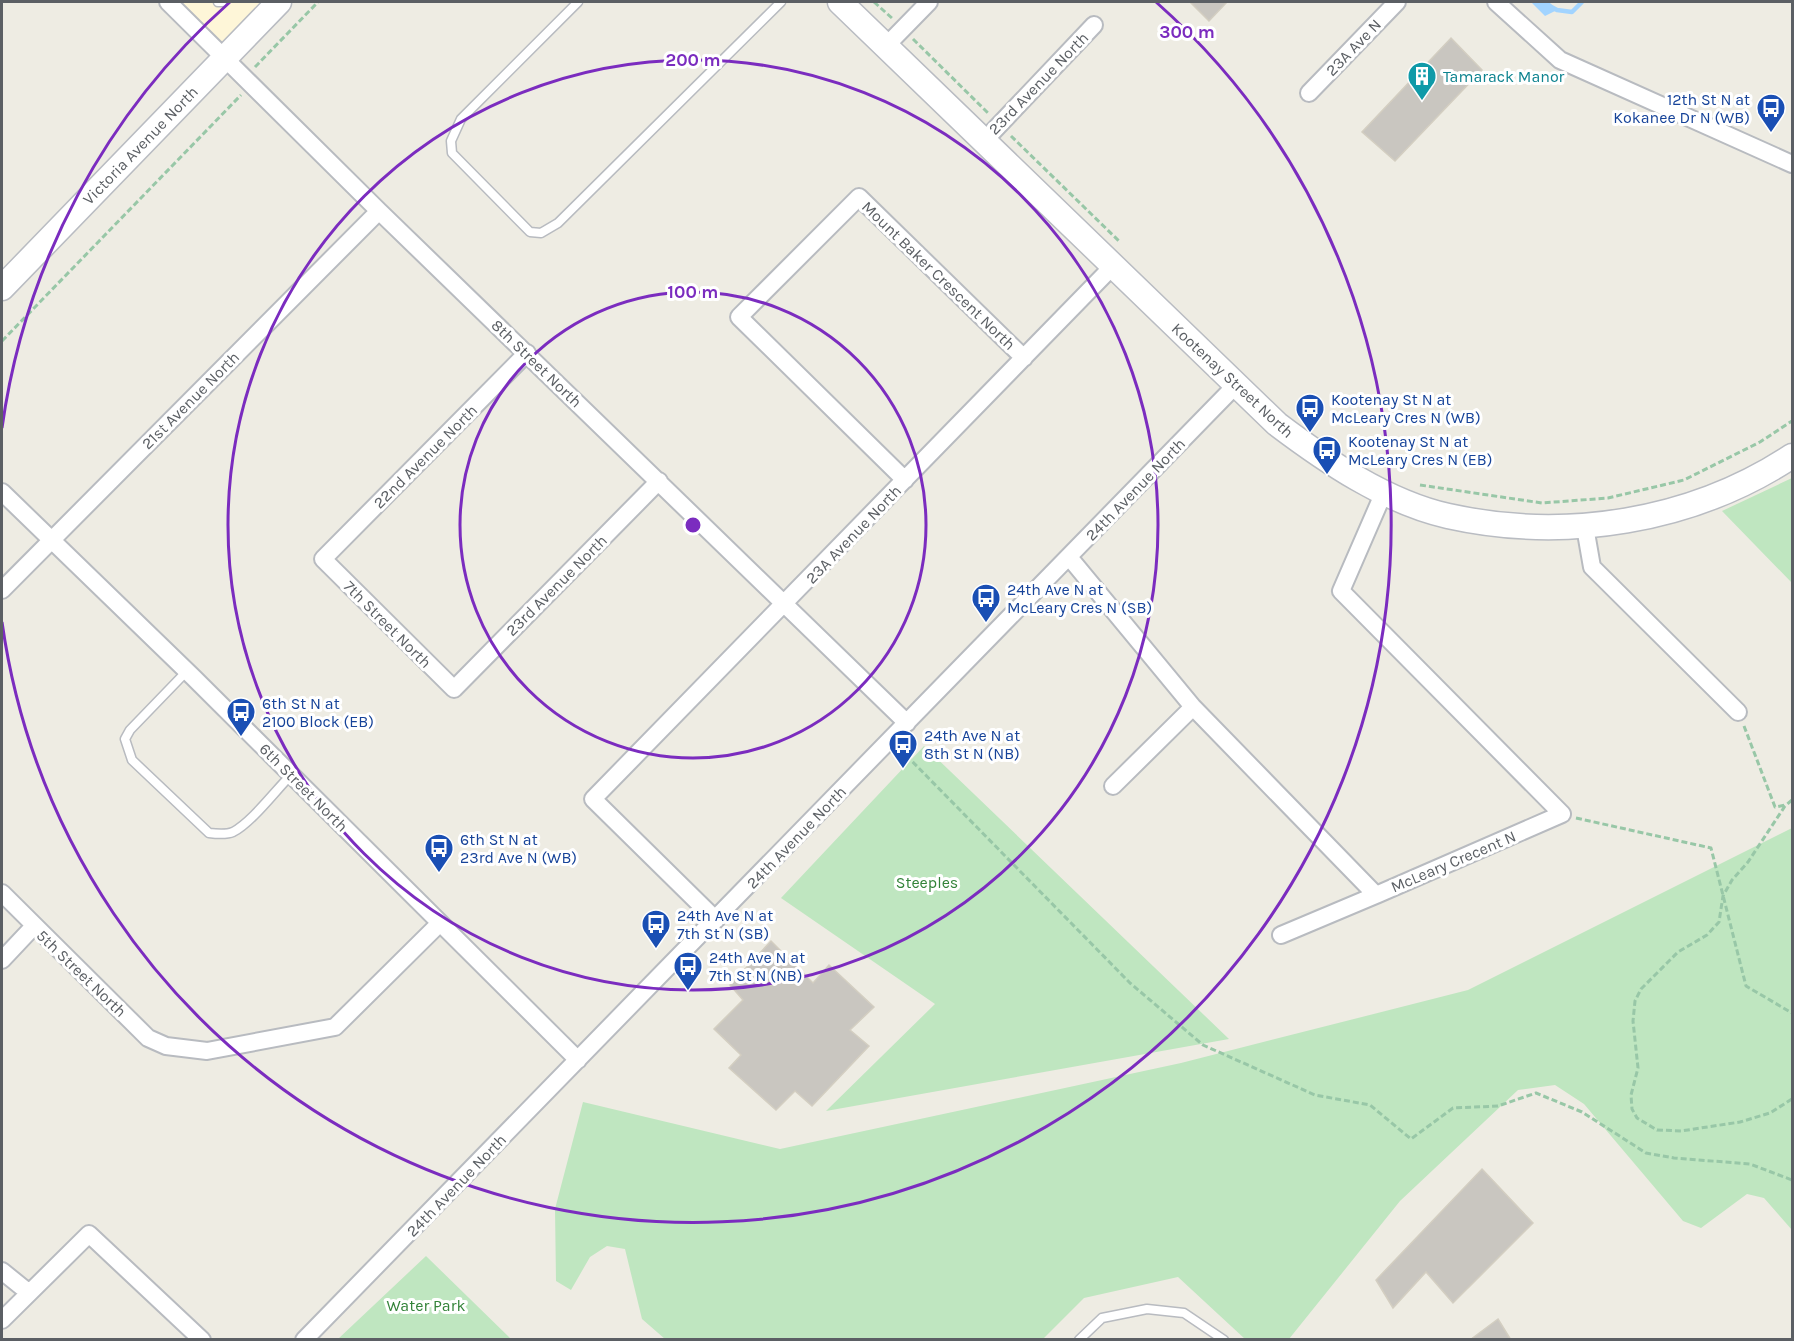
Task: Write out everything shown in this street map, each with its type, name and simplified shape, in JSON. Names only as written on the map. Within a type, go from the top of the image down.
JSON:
[{"type":"street","name":"8th Street North","points":[[168,2],[224,58],[243,86],[379,211],[908,723]]},
{"type":"street","name":"Victoria Avenue North","points":[[2,288],[279,2]]},
{"type":"street","name":"Kootenay Street North","points":[[840,2],[886,46],[991,133],[1119,257],[1236,385],[1277,424],[1328,463],[1384,492],[1447,515],[1524,527],[1585,527],[1701,503],[1772,470],[1792,456]]},
{"type":"street","points":[[886,46],[929,2]]},
{"type":"street","name":"23A Ave N","points":[[1309,93],[1397,2]]},
{"type":"street","points":[[1496,2],[1560,60],[1792,164]]},
{"type":"street","name":"23rd Avenue North","points":[[991,133],[1094,25]]},
{"type":"street","name":"Mount Baker Crescent North","points":[[905,480],[739,317],[859,197],[1024,358]]},
{"type":"street","name":"21st Avenue North","points":[[2,591],[51,539],[379,211]]},
{"type":"street","name":"23A Avenue North","points":[[716,920],[593,799],[1024,358],[1119,257]]},
{"type":"street","name":"22nd Avenue North","points":[[322,559],[527,353]]},
{"type":"street","name":"24th Avenue North","points":[[304,1340],[1236,385]]},
{"type":"street","name":"23rd Avenue North","points":[[454,689],[659,481]]},
{"type":"street","name":"6th Street North","points":[[2,492],[187,671],[578,1060]]},
{"type":"street","points":[[1384,492],[1341,591],[1562,814]]},
{"type":"street","points":[[1585,527],[1592,567],[1738,712]]},
{"type":"street","name":"McLeary Crecent N","points":[[1069,557],[1193,706],[1376,894],[1562,814]]},
{"type":"street","name":"7th Street North","points":[[322,559],[454,689]]},
{"type":"street","points":[[1113,786],[1193,706]]},
{"type":"street","name":"5th Street North","points":[[2,893],[148,1038],[166,1046],[207,1051],[335,1027],[440,923]]},
{"type":"street","points":[[1281,935],[1376,894]]},
{"type":"street","points":[[2,960],[34,926]]},
{"type":"street","points":[[2,1320],[89,1234],[202,1340]]},
{"type":"street","points":[[2,1271],[28,1292]]},
{"type":"lane","points":[[578,2],[461,119],[451,141],[452,153],[530,232],[541,232],[558,223],[781,2]]},
{"type":"lane","points":[[187,671],[130,730],[125,739],[132,760],[209,833],[232,832],[243,824],[291,775]]},
{"type":"lane","points":[[1079,1340],[1102,1318],[1147,1309],[1184,1313],[1224,1340]]},
{"type":"path","points":[[243,86],[318,2]]},
{"type":"path","points":[[874,2],[903,29],[991,133],[1119,257]]},
{"type":"path","points":[[1414,484],[1542,504],[1608,498],[1684,480],[1760,442],[1792,421]]},
{"type":"path","points":[[1738,712],[1775,807],[1785,806]]},
{"type":"path","points":[[891,740],[1130,983],[1203,1044],[1315,1095],[1370,1105],[1411,1139],[1453,1108],[1498,1106],[1536,1093],[1582,1112],[1646,1153],[1674,1158],[1750,1164],[1792,1180]]},
{"type":"path","points":[[1792,800],[1785,806],[1723,896],[1719,922],[1707,935],[1678,952],[1650,977],[1635,1001],[1633,1020],[1638,1068],[1631,1095],[1632,1109],[1645,1125],[1657,1130],[1682,1131],[1740,1122],[1770,1113],[1792,1099]]},
{"type":"path","points":[[1562,814],[1711,848],[1746,986],[1792,1013]]},
{"type":"shaded area","points":[[170,2],[289,2],[231,61]]},
{"type":"green space","points":[[1792,478],[1792,583],[1722,511]]},
{"type":"green space","name":"Steeples","points":[[924,746],[1229,1039],[826,1111],[935,1004],[781,898]]},
{"type":"green space","points":[[1792,828],[1792,1230],[1764,1198],[1747,1194],[1701,1228],[1683,1221],[1584,1104],[1555,1085],[1518,1090],[1400,1201],[1289,1339],[1245,1339],[1178,1277],[1084,1298],[1042,1340],[665,1339],[642,1319],[625,1249],[607,1246],[590,1257],[571,1290],[556,1281],[555,1209],[583,1102],[780,1149],[1181,1063],[1468,990]]},
{"type":"green space","name":"Water Park","points":[[426,1256],[511,1339],[338,1339]]},
{"type":"water","points":[[1531,2],[1549,2],[1557,10],[1545,16]]},
{"type":"building","points":[[1190,2],[1227,2],[1209,21]]},
{"type":"building","name":"Tamarack Manor","points":[[1451,38],[1482,70],[1395,161],[1362,132]]},
{"type":"building","points":[[771,941],[813,983],[829,965],[874,1007],[850,1030],[869,1046],[812,1106],[795,1091],[776,1110],[729,1068],[741,1055],[714,1029],[743,1000],[730,985]]},
{"type":"building","points":[[1482,1169],[1533,1223],[1453,1303],[1426,1272],[1393,1308],[1376,1280]]},
{"type":"building","points":[[1498,1319],[1511,1340],[1470,1340]]},
{"type":"waterway","points":[[1542,2],[1557,10],[1572,12],[1582,2]]},
{"type":"place","name":"Tamarack Manor","points":[[1422,102]]},
{"type":"place","name":"12th St N at Kokanee Dr N (WB)","points":[[1771,134]]},
{"type":"place","name":"Kootenay St N at McLeary Cres N (WB)","points":[[1310,434]]},
{"type":"place","name":"Kootenay St N at McLeary Cres N (EB)","points":[[1327,476]]},
{"type":"place","name":"24th Ave N at McLeary Cres N (SB)","points":[[986,624]]},
{"type":"place","name":"6th St N at 2100 Block (EB)","points":[[241,738]]},
{"type":"place","name":"24th Ave N at 8th St N (NB)","points":[[903,770]]},
{"type":"place","name":"6th St N at 23rd Ave N (WB)","points":[[439,874]]},
{"type":"place","name":"24th Ave N at 7th St N (SB)","points":[[656,950]]},
{"type":"place","name":"24th Ave N at 7th St N (NB)","points":[[688,992]]}]
